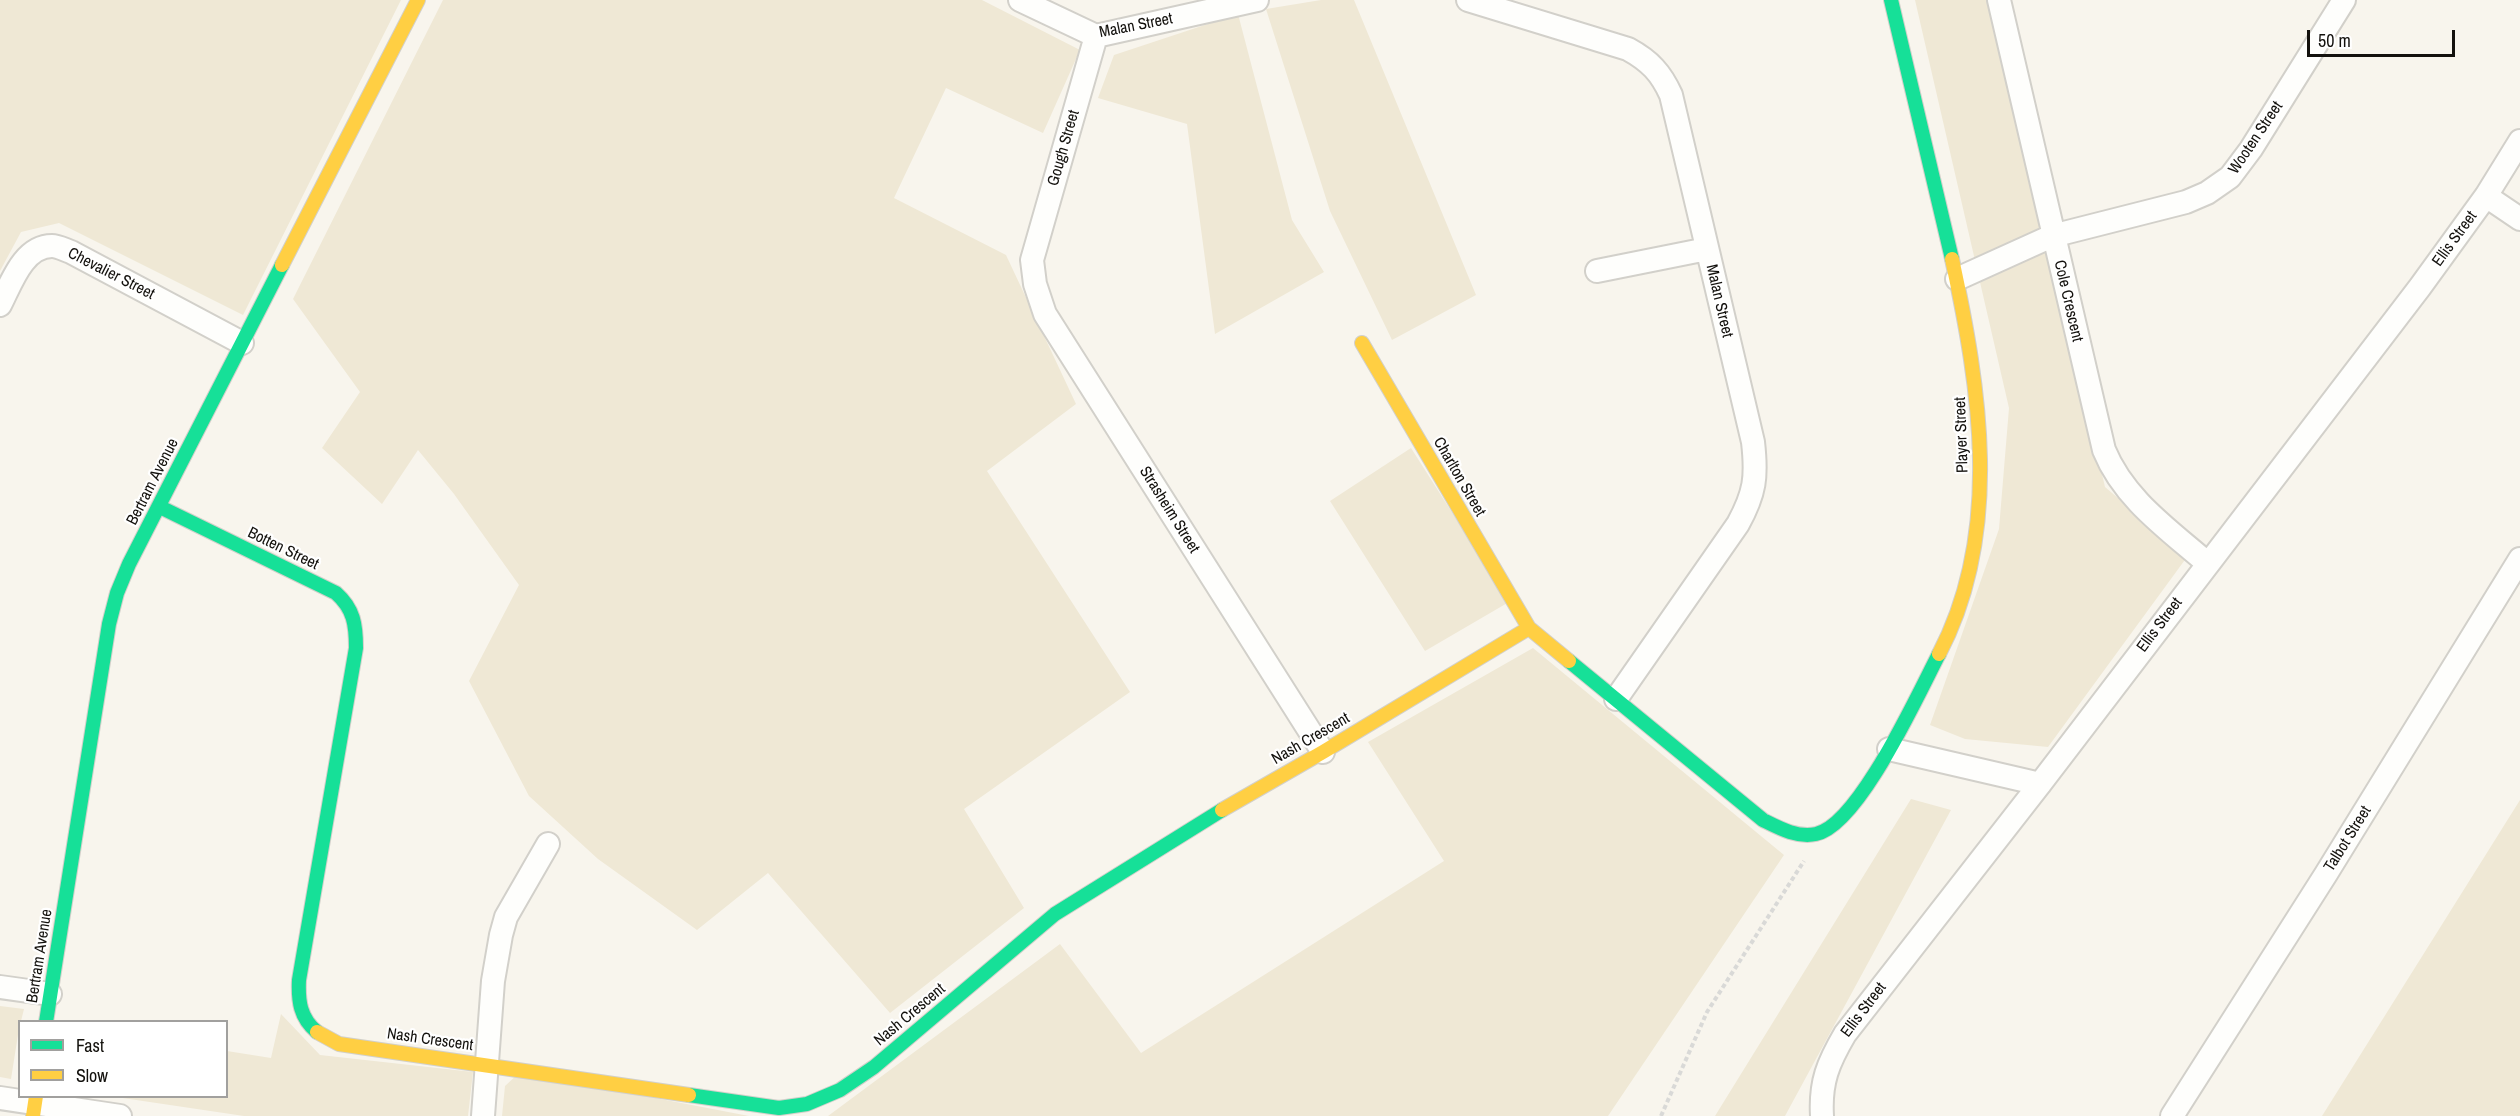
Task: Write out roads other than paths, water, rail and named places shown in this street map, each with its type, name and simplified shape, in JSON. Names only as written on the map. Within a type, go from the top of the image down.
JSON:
[{"type":"street","name":"Bertram Avenue","points":[[46,1020],[109,624],[117,593],[129,564],[418,0]]},
{"type":"street","name":"Malan Street","points":[[1020,0],[1096,36],[1257,0]]},
{"type":"street","name":"Malan Street","points":[[1467,0],[1628,49],[1648,60],[1662,77],[1671,95],[1753,442],[1755,484],[1750,503],[1738,524],[1616,699]]},
{"type":"street","name":"Player Street","points":[[1616,699],[1763,820],[1790,833],[1809,835],[1821,833],[1834,827],[1849,811],[1889,749],[1944,645],[1964,596],[1979,505],[1981,427],[1973,355],[1891,0]]},
{"type":"street","name":"Cole Crescent","points":[[1999,0],[2097,429],[2109,464],[2134,499],[2208,563]]},
{"type":"street","name":"Wooten Street","points":[[1957,279],[2052,236],[2186,202],[2207,194],[2230,177],[2251,149],[2344,0]]},
{"type":"street","name":"Gough Street","points":[[1032,260],[1096,36]]},
{"type":"street","name":"Ellis Street","points":[[1822,1116],[1822,1082],[1831,1058],[1845,1034],[2040,784],[2413,296],[2486,196],[2520,141]]},
{"type":"street","points":[[2486,196],[2520,219]]},
{"type":"street","name":"Chevalier Street","points":[[0,305],[23,263],[31,254],[54,245],[242,344]]},
{"type":"street","points":[[1597,271],[1707,249]]},
{"type":"street","name":"Strasheim Street","points":[[1032,260],[1035,284],[1046,314],[1323,753]]},
{"type":"street","name":"Charlton Street","points":[[1362,343],[1529,628]]},
{"type":"street","name":"Botten Street","points":[[160,507],[336,593],[350,605],[356,623],[356,648]]},
{"type":"street","name":"Talbot Street","points":[[2172,1116],[2326,874],[2520,559]]},
{"type":"street","points":[[1529,628],[1616,699]]},
{"type":"street","name":"Nash Crescent","points":[[356,648],[299,980],[297,997],[308,1026],[320,1037],[339,1044],[779,1108],[804,1106],[821,1101],[844,1089],[874,1067],[1055,914],[1239,799],[1323,753],[1529,628]]},
{"type":"street","points":[[1889,749],[2040,784]]},
{"type":"street","points":[[483,1116],[494,981],[501,935],[506,917],[548,844]]},
{"type":"street","points":[[0,987],[50,994]]},
{"type":"street","points":[[0,1098],[34,1105],[120,1116]]}]
